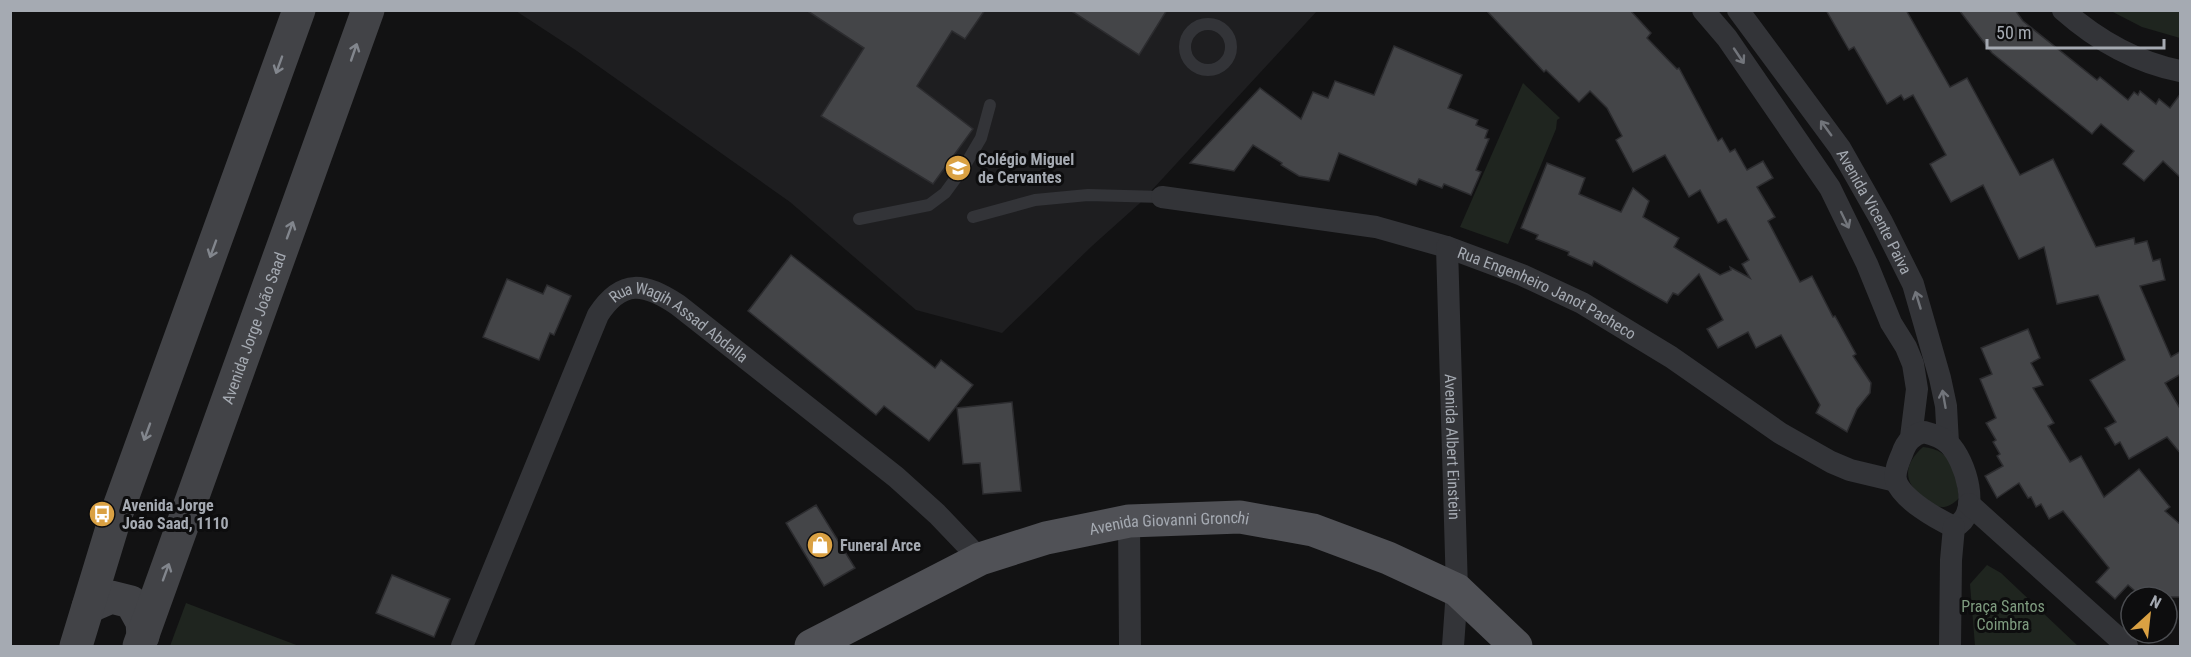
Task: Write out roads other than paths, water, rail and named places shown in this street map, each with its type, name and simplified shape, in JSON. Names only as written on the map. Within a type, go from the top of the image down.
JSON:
[{"type":"main road","points":[[76,646],[115,518],[299,10]]},
{"type":"main road","name":"Avenida Jorge João Saad","points":[[141,641],[368,10]]},
{"type":"main road","name":"Avenida Giovanni Gronchi","points":[[811,646],[980,559],[1046,538],[1129,521],[1240,517],[1313,530],[1388,558],[1457,590],[1516,646]]},
{"type":"main road","points":[[88,607],[111,597],[131,602],[142,622],[141,641]]},
{"type":"street","name":"Avenida Vicente Paiva","points":[[1703,10],[1727,38],[1830,188],[1867,264],[1891,323],[1906,346],[1913,364],[1917,388],[1917,435]]},
{"type":"street","name":"Avenida Vicente Paiva","points":[[1738,10],[1840,148],[1882,222],[1913,284],[1940,378],[1946,406],[1948,443],[1965,470],[1969,504]]},
{"type":"street","points":[[2063,10],[2087,32],[2132,57],[2181,71]]},
{"type":"street","name":"Rua Engenheiro Janot Pacheco","points":[[1162,197],[1376,227],[1447,247],[1522,275],[1581,303],[1671,357],[1780,433],[1831,462],[1850,470],[1896,481]]},
{"type":"street","name":"Avenida Albert Einstein","points":[[1447,247],[1457,590],[1453,646]]},
{"type":"street","name":"Rua Wagih Assad Abdalla","points":[[462,646],[598,315],[608,300],[624,290],[641,288],[658,292],[678,305],[896,477],[937,514],[980,559]]},
{"type":"street","points":[[1948,443],[1939,437],[1917,435],[1903,450],[1896,481],[1920,507],[1940,521],[1954,527]]},
{"type":"street","points":[[1954,527],[1963,521],[1969,504],[2127,646]]},
{"type":"street","points":[[1129,521],[1130,646]]},
{"type":"street","points":[[1950,646],[1950,588],[1954,527]]},
{"type":"lane","points":[[859,219],[929,205],[945,193],[981,138],[990,105]]},
{"type":"lane","points":[[973,217],[1035,200],[1088,195],[1162,197]]},
{"type":"place","name":"Colégio Miguel de Cervantes","points":[[958,168]]},
{"type":"place","name":"Avenida Jorge João Saad, 1110","points":[[102,514]]},
{"type":"place","name":"Funeral Arce","points":[[820,545]]},
{"type":"park label","name":"Praça Santos Coimbra","points":[[2003,615]]}]
